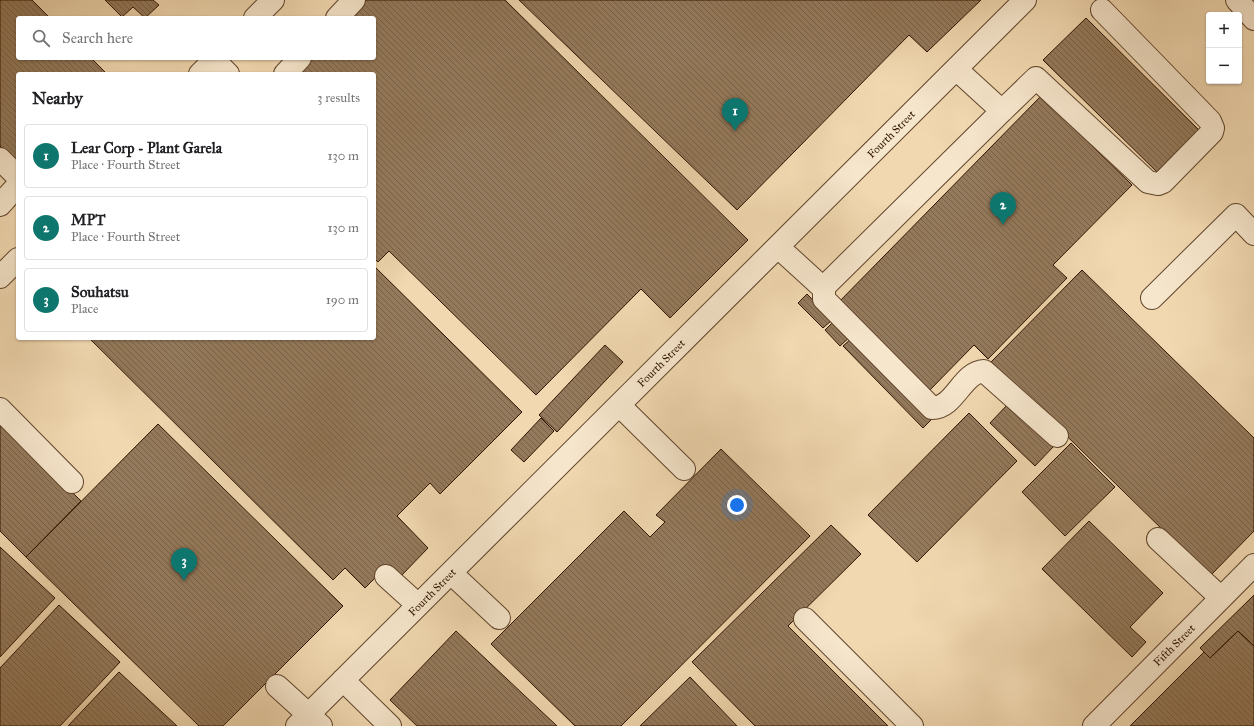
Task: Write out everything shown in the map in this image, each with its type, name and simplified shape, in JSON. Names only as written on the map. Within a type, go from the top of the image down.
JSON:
[{"type":"street","points":[[257,16],[273,0]]},
{"type":"street","points":[[339,16],[354,0]]},
{"type":"street","name":"Fourth Street","points":[[309,722],[343,680],[1025,0]]},
{"type":"street","points":[[1237,0],[1254,19]]},
{"type":"street","points":[[1057,436],[989,373],[984,371],[976,372],[942,406],[932,408],[824,300],[824,289],[1036,78],[1148,182],[1158,184],[1163,182],[1207,138],[1212,132],[1213,128],[1210,121],[1102,10]]},
{"type":"street","points":[[287,72],[298,60]]},
{"type":"street","points":[[956,69],[1002,111]]},
{"type":"street","points":[[0,159],[16,175]]},
{"type":"street","points":[[0,205],[16,187]]},
{"type":"street","points":[[1152,298],[1236,215],[1254,234]]},
{"type":"street","points":[[778,247],[824,289]]},
{"type":"street","points":[[0,277],[16,261]]},
{"type":"street","points":[[619,405],[684,469]]},
{"type":"street","points":[[0,409],[72,482]]},
{"type":"street","points":[[1158,539],[1221,598]]},
{"type":"street","name":"Fifth Street","points":[[1094,726],[1254,565]]},
{"type":"street","points":[[451,573],[499,618]]},
{"type":"street","points":[[386,576],[418,605]]},
{"type":"street","points":[[805,619],[912,726]]},
{"type":"street","points":[[343,680],[390,726]]},
{"type":"street","points":[[277,686],[309,722]]},
{"type":"building","points":[[0,0],[32,0],[48,16],[16,16],[16,60],[93,60],[105,72],[16,72],[16,162],[0,146]]},
{"type":"building","points":[[105,0],[153,0],[159,5],[147,16],[143,16],[133,7],[123,16],[121,16]]},
{"type":"building","points":[[363,0],[505,0],[748,240],[670,318],[641,289],[536,395],[389,251],[378,262],[376,260],[376,72],[291,72],[303,60],[376,60],[376,16],[347,16]]},
{"type":"building","points":[[519,0],[981,0],[927,52],[909,35],[737,210]]},
{"type":"building","points":[[1086,18],[1204,135],[1162,177],[1043,60]]},
{"type":"building","points":[[1041,96],[1132,185],[1053,265],[1067,278],[988,359],[974,345],[925,395],[834,307]]},
{"type":"building","points":[[376,268],[522,412],[440,494],[430,483],[397,516],[428,548],[400,577],[388,565],[365,588],[345,568],[333,580],[91,340],[376,340]]},
{"type":"building","points":[[1082,270],[1254,438],[1254,531],[1210,576],[991,362]]},
{"type":"building","points":[[807,294],[832,320],[823,328],[798,303]]},
{"type":"building","points":[[836,319],[852,335],[840,346],[825,330]]},
{"type":"building","points":[[853,337],[933,418],[923,428],[843,346]]},
{"type":"building","points":[[605,345],[623,362],[557,432],[539,415]]},
{"type":"building","points":[[1009,403],[1054,446],[1035,466],[990,423]]},
{"type":"building","points":[[969,413],[1017,461],[917,562],[868,515]]},
{"type":"building","points":[[541,418],[554,431],[524,462],[511,450]]},
{"type":"building","points":[[0,422],[81,501],[26,557],[0,531]]},
{"type":"building","points":[[158,424],[343,606],[223,726],[199,726],[26,557]]},
{"type":"building","points":[[1071,443],[1115,487],[1065,536],[1022,492]]},
{"type":"building","points":[[721,449],[810,536],[621,726],[575,726],[491,644],[624,511],[650,537],[665,522],[656,515]]},
{"type":"building","points":[[1089,521],[1163,593],[1130,627],[1146,642],[1132,657],[1042,569]]},
{"type":"building","points":[[831,525],[861,554],[788,626],[888,726],[755,726],[692,662]]},
{"type":"building","points":[[0,547],[55,598],[0,657]]},
{"type":"building","points":[[1254,595],[1254,646],[1238,631],[1210,658],[1200,648]]},
{"type":"building","points":[[59,605],[120,662],[60,726],[0,726],[0,668]]},
{"type":"building","points":[[456,631],[557,726],[417,726],[390,700]]},
{"type":"building","points":[[1238,631],[1254,646],[1254,726],[1130,726],[1204,652],[1210,658]]},
{"type":"building","points":[[119,672],[177,726],[68,726]]},
{"type":"building","points":[[690,677],[737,726],[640,726]]},
{"type":"place","name":"Lear Corp - Plant Garela","points":[[735,131]]},
{"type":"place","name":"MPT","points":[[1003,225]]},
{"type":"place","name":"Souhatsu","points":[[184,581]]}]
